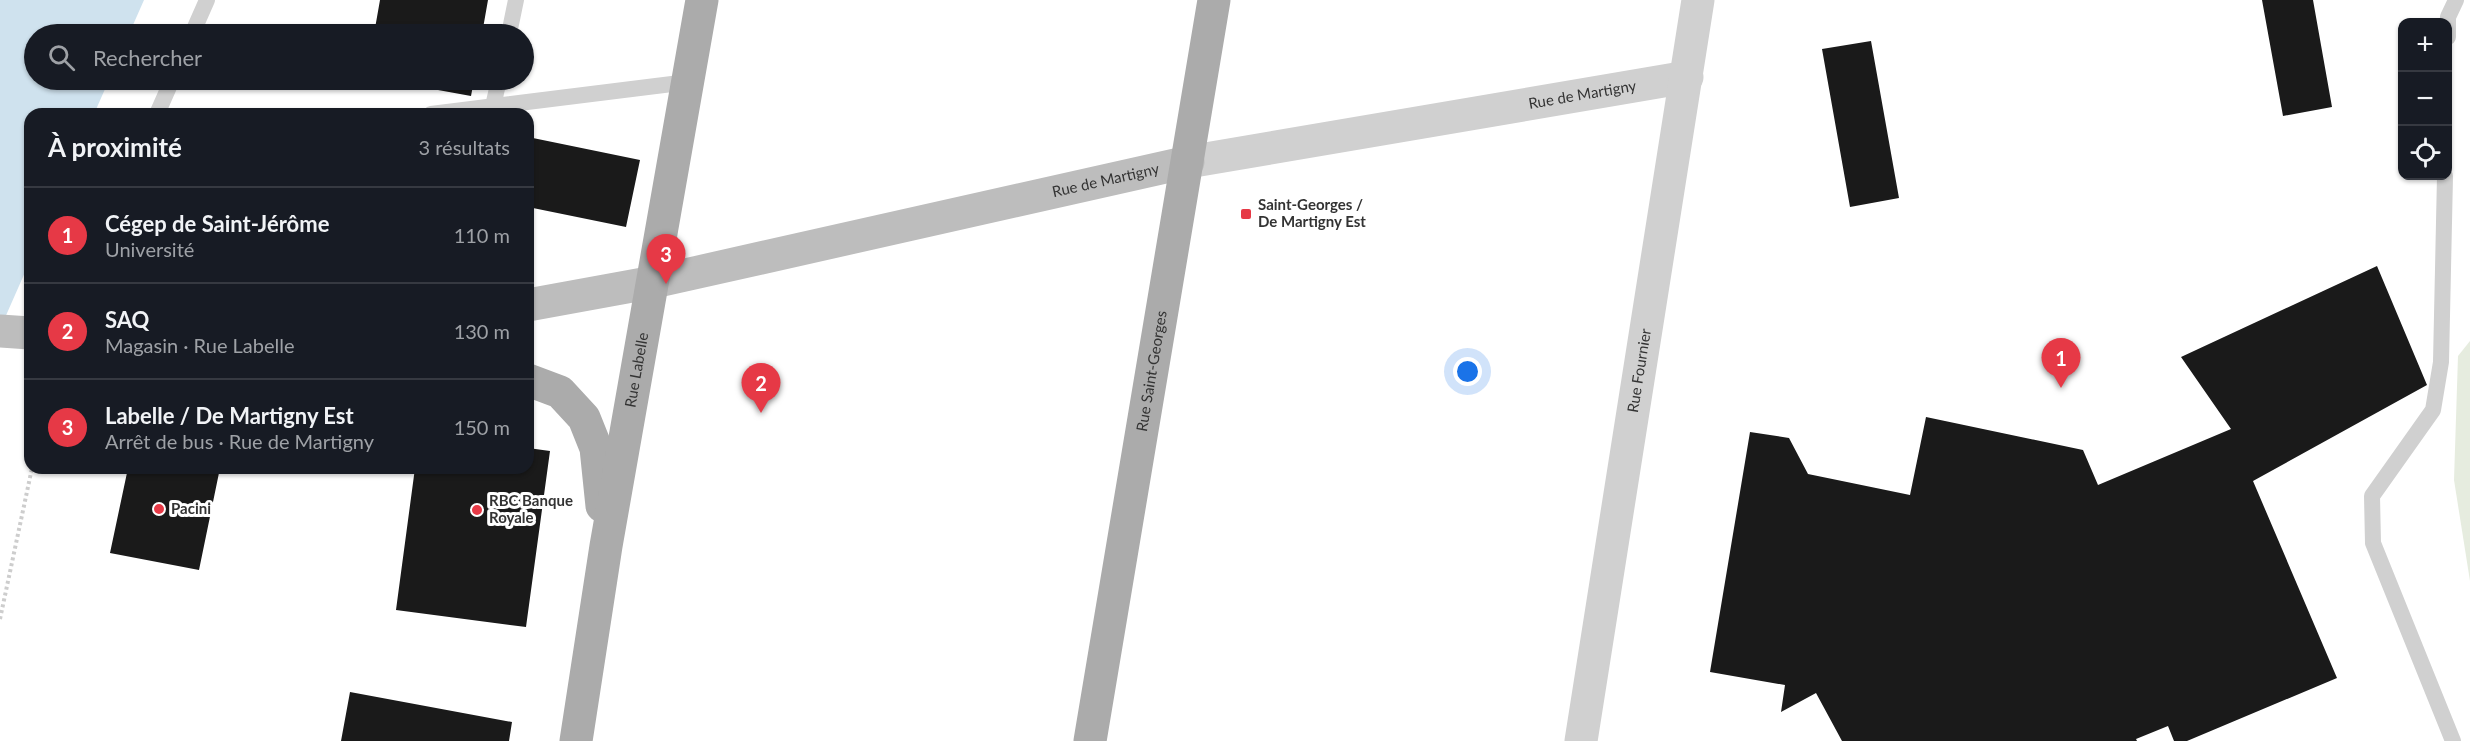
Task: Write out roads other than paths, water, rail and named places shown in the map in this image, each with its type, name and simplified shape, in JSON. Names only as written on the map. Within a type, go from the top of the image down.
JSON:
[{"type":"main road","name":"Rue Labelle","points":[[576,741],[606,546],[702,0]]},
{"type":"main road","name":"Rue Saint-Georges","points":[[1090,741],[1214,0]]},
{"type":"main road","name":"Rue de Martigny","points":[[534,304],[654,282],[1188,162]]},
{"type":"main road","points":[[0,331],[24,333]]},
{"type":"main road","points":[[534,382],[560,392],[584,418],[596,448],[606,546]]},
{"type":"street","name":"Rue Fournier","points":[[1581,741],[1698,0]]},
{"type":"street","name":"Rue de Martigny","points":[[1188,162],[1687,77]]},
{"type":"lane","points":[[196,24],[207,0]]},
{"type":"lane","points":[[510,24],[516,0]]},
{"type":"lane","points":[[2448,18],[2456,0]]},
{"type":"lane","points":[[478,108],[688,82]]},
{"type":"lane","points":[[160,108],[168,90]]},
{"type":"lane","points":[[493,106],[497,90]]},
{"type":"lane","points":[[2445,180],[2441,362],[2433,410],[2372,496],[2373,543],[2453,741]]},
{"type":"water","points":[[0,0],[144,0],[133,24],[24,24],[24,90],[105,90],[97,108],[24,108],[24,275],[0,329]]},
{"type":"place","name":"Saint-Georges / De Martigny Est","points":[[1246,214]]},
{"type":"place","name":"Labelle / De Martigny Est","points":[[666,284]]},
{"type":"place","name":"Cégep de Saint-Jérôme","points":[[2061,388]]},
{"type":"place","name":"SAQ","points":[[761,413]]},
{"type":"place","name":"Pacini","points":[[159,509]]},
{"type":"place","name":"RBC Banque Royale","points":[[477,510]]}]
